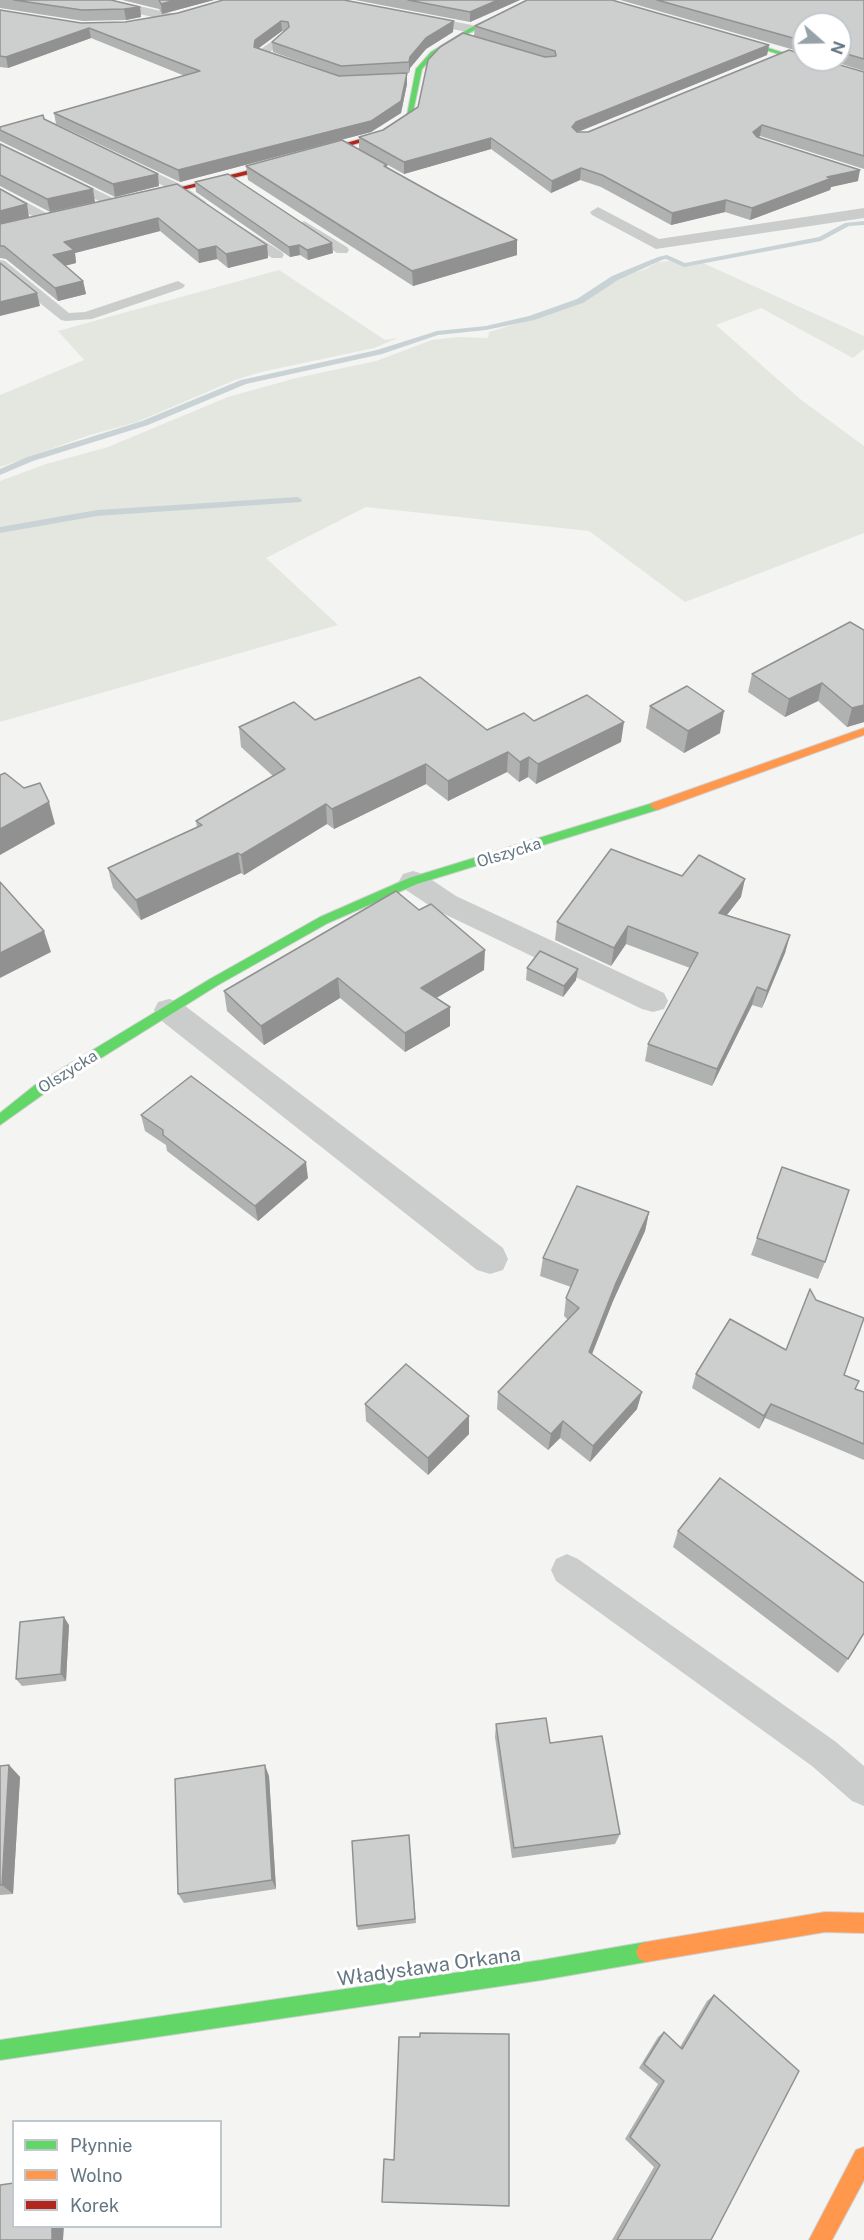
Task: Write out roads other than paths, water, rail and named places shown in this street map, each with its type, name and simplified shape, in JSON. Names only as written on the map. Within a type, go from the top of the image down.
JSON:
[{"type":"street","points":[[96,0],[179,17],[138,24]]},
{"type":"street","points":[[324,0],[467,35]]},
{"type":"street","points":[[93,209],[349,150],[377,137],[410,116],[412,78],[433,53],[536,0]]},
{"type":"street","points":[[709,32],[792,56]]},
{"type":"street","points":[[764,63],[786,54]]},
{"type":"street","points":[[598,212],[656,243],[864,213]]},
{"type":"street","points":[[29,224],[54,218]]},
{"type":"street","name":"Olszycka","points":[[0,1120],[40,1089],[214,982],[324,920],[413,881],[630,816],[864,731]]},
{"type":"street","points":[[413,881],[446,903],[653,1001]]},
{"type":"street","points":[[169,1010],[490,1259]]},
{"type":"street","name":"Władysława Orkana","points":[[0,2050],[542,1970],[825,1923],[864,1923]]},
{"type":"street","points":[[820,2240],[864,2158]]},
{"type":"lane","points":[[283,36],[261,54],[300,68]]},
{"type":"lane","points":[[0,147],[115,204]]},
{"type":"lane","points":[[116,158],[180,189],[209,209]]},
{"type":"lane","points":[[231,177],[250,189]]},
{"type":"lane","points":[[0,192],[54,218]]},
{"type":"lane","points":[[296,219],[342,250]]},
{"type":"lane","points":[[228,222],[277,255]]},
{"type":"lane","points":[[0,264],[66,317],[87,316],[178,285]]},
{"type":"lane","points":[[567,1570],[824,1754],[864,1789]]},
{"type":"waterway","points":[[0,472],[30,459],[145,423],[244,382],[379,352],[437,333],[486,328],[531,318],[580,301],[615,278],[660,258],[667,257],[684,265],[821,239],[847,224],[864,223]]},
{"type":"waterway","points":[[0,530],[97,513],[298,500]]}]
